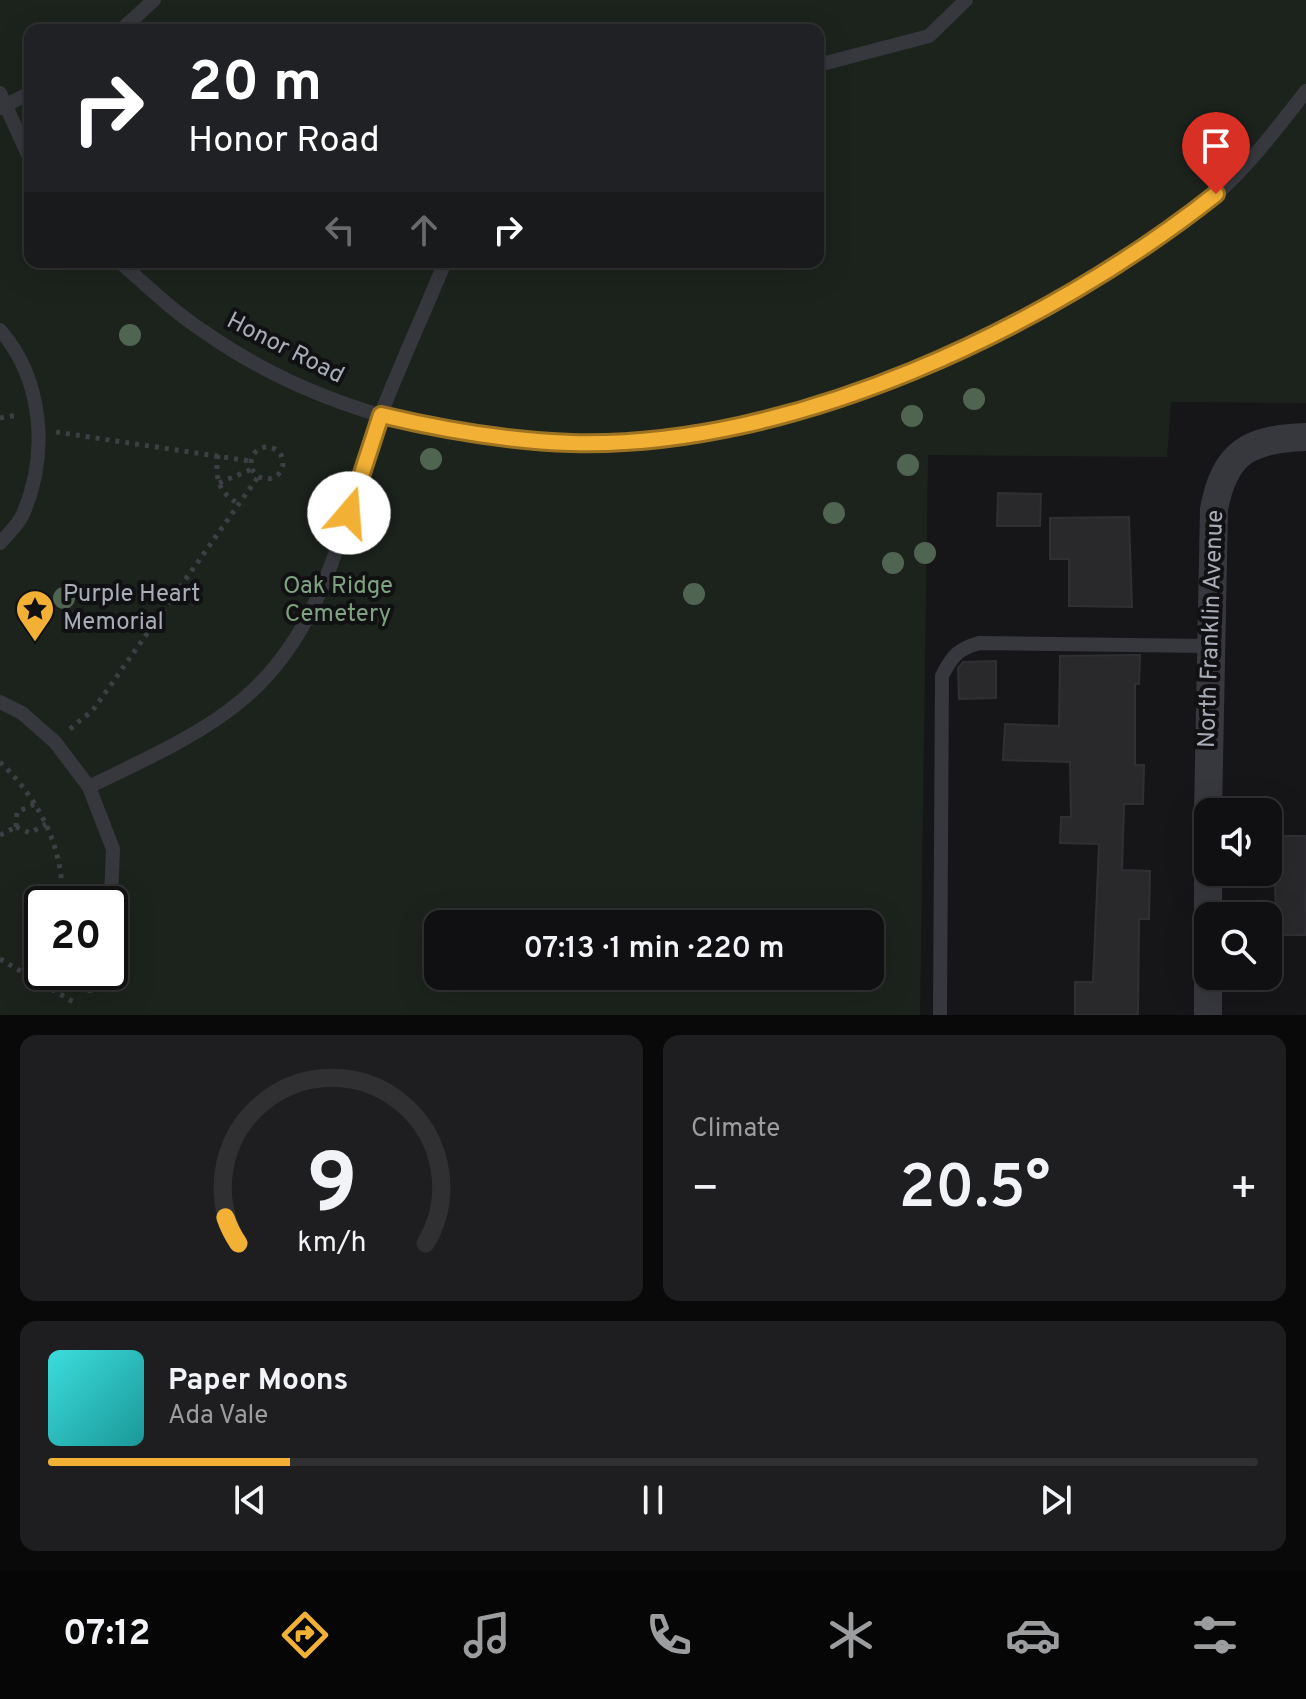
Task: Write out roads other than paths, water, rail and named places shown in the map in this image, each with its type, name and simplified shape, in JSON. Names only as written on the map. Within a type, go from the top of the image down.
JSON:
[{"type":"street","name":"North Franklin Avenue","points":[[1208,798],[1208,646],[1214,509],[1225,470],[1239,453],[1269,438],[1306,437]]},
{"type":"street","points":[[1208,990],[1208,1015]]},
{"type":"lane","points":[[128,24],[154,0]]},
{"type":"lane","points":[[824,63],[929,36],[966,0]]},
{"type":"lane","name":"Honor Road","points":[[127,268],[203,332],[248,359],[304,389],[381,415],[444,430],[515,440],[635,441],[697,435],[871,388],[1001,330],[1082,288],[1158,240],[1216,194],[1306,91]]},
{"type":"lane","points":[[24,95],[2,102],[24,147]]},
{"type":"lane","points":[[89,787],[199,730],[243,700],[278,664],[308,620],[328,572],[381,415],[442,268]]},
{"type":"lane","points":[[0,330],[13,345],[29,376],[39,430],[35,477],[23,516],[0,543]]},
{"type":"lane","points":[[940,1015],[942,676],[950,660],[958,649],[979,643],[1208,646]]},
{"type":"lane","points":[[0,702],[22,713],[55,742],[89,787],[113,849],[111,886]]},
{"type":"place","name":"Purple Heart Memorial","points":[[35,643]]},
{"type":"park label","name":"Oak Ridge Cemetery","points":[[338,601]]}]
